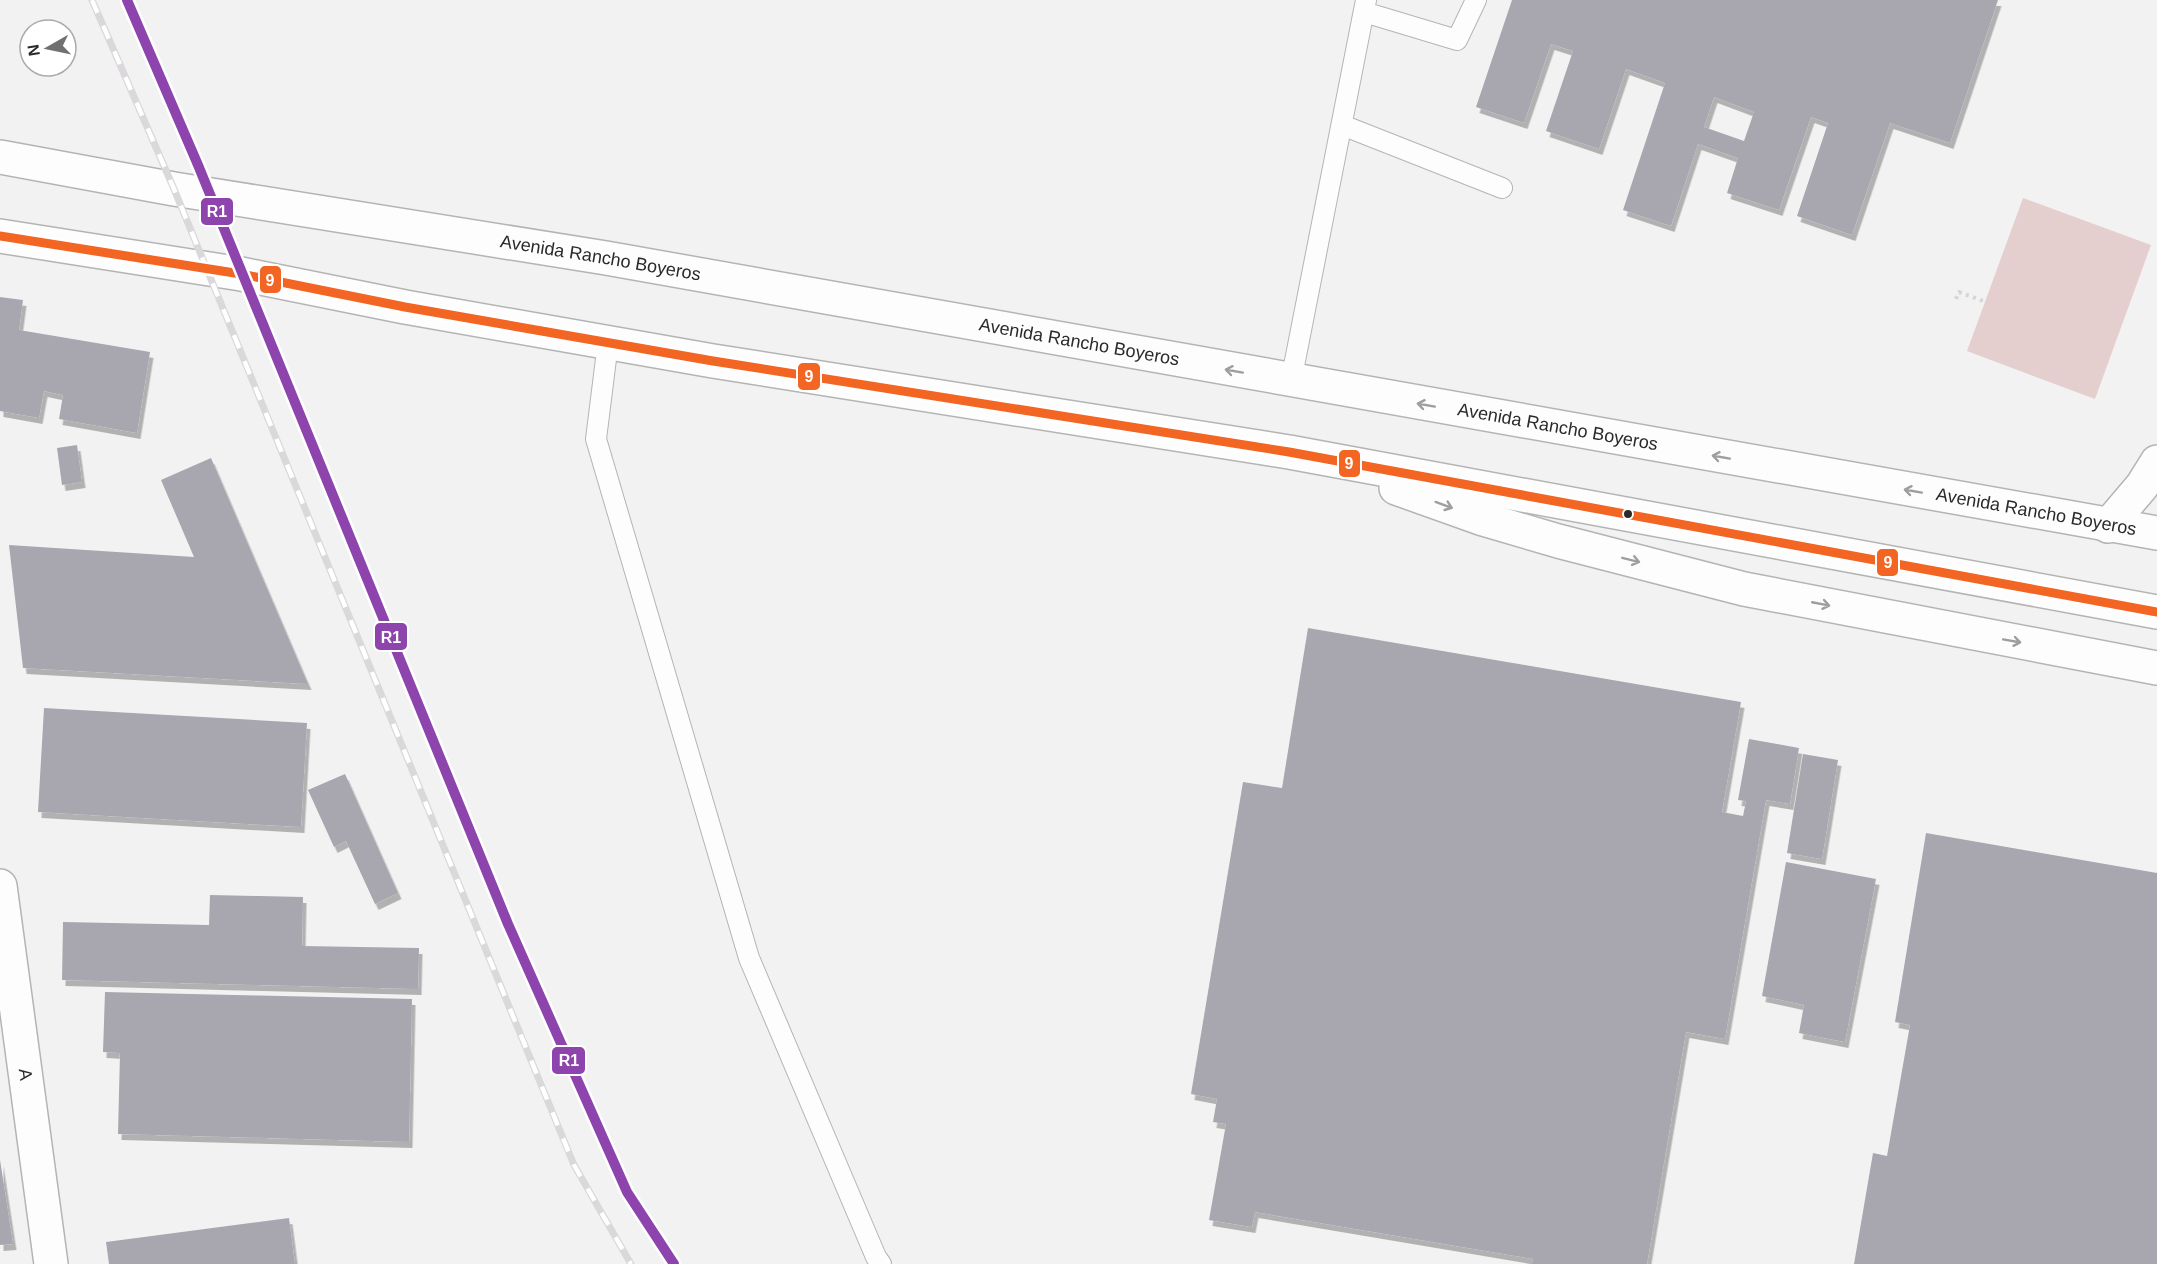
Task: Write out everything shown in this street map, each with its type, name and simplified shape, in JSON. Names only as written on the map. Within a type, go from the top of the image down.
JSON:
[{"type":"main road","name":"Avenida Rancho Boyeros","points":[[0,157],[174,189],[606,258],[2157,533]]},
{"type":"main road","points":[[0,236],[242,274],[405,307],[608,343],[1289,452],[2157,612]]},
{"type":"main road","points":[[1289,452],[1483,519],[1558,541],[1744,589],[2157,668]]},
{"type":"main road","points":[[2108,526],[2142,486],[2157,462]]},
{"type":"main road","name":"A","points":[[0,886],[51,1264]]},
{"type":"lane","points":[[1291,381],[1365,6],[1457,40],[1476,0]]},
{"type":"lane","points":[[1342,125],[1502,188]]},
{"type":"lane","points":[[608,343],[596,439],[749,958],[876,1257],[881,1264]]},
{"type":"path","points":[[1956,298],[1959,292],[1986,302]]},
{"type":"shaded area","points":[[2023,198],[2151,245],[2095,399],[1967,351]]},
{"type":"building","points":[[1512,0],[1998,0],[1950,143],[1890,123],[1852,235],[1797,216],[1828,123],[1811,117],[1779,210],[1727,193],[1738,158],[1698,144],[1671,226],[1623,210],[1665,83],[1626,69],[1599,149],[1546,131],[1573,51],[1551,44],[1524,123],[1476,107]],"holes":[[[1714,97],[1754,112],[1744,141],[1704,127]]]},
{"type":"building","points":[[0,297],[23,300],[19,330],[150,352],[137,433],[59,419],[63,395],[44,391],[39,418],[0,411]]},
{"type":"building","points":[[77,445],[82,482],[62,485],[57,448]]},
{"type":"building","points":[[211,458],[308,684],[23,668],[9,545],[194,557],[161,480]]},
{"type":"building","points":[[1308,628],[1741,702],[1722,812],[1743,816],[1746,801],[1738,800],[1749,739],[1799,748],[1790,804],[1766,800],[1725,1039],[1686,1032],[1647,1264],[1532,1264],[1533,1259],[1255,1212],[1252,1227],[1209,1220],[1226,1124],[1213,1122],[1217,1099],[1191,1094],[1243,782],[1282,788]]},
{"type":"building","points":[[44,708],[307,723],[301,827],[38,812]]},
{"type":"building","points":[[1803,754],[1838,760],[1822,859],[1787,853]]},
{"type":"building","points":[[345,774],[398,893],[375,904],[346,841],[334,847],[308,790]]},
{"type":"building","points":[[1926,833],[2157,873],[2157,1264],[1854,1264],[1873,1153],[1887,1156],[1910,1025],[1895,1022]]},
{"type":"building","points":[[1786,862],[1876,879],[1845,1042],[1799,1033],[1804,1005],[1762,996]]},
{"type":"building","points":[[210,895],[303,897],[302,946],[419,948],[418,989],[62,980],[63,922],[209,925]]},
{"type":"building","points":[[105,992],[412,999],[409,1142],[118,1134],[120,1053],[103,1052]]},
{"type":"building","points":[[0,1160],[13,1244],[0,1245]]},
{"type":"building","points":[[289,1218],[295,1264],[109,1264],[106,1242]]},
{"type":"railway","points":[[92,0],[174,189],[574,1165],[631,1264]]},
{"type":"transit line","name":"R1","points":[[127,0],[198,165],[508,924],[627,1192],[674,1264]]},
{"type":"transit line","name":"9","points":[[0,236],[241,274],[405,307],[713,361],[1289,452],[2157,612]]}]
